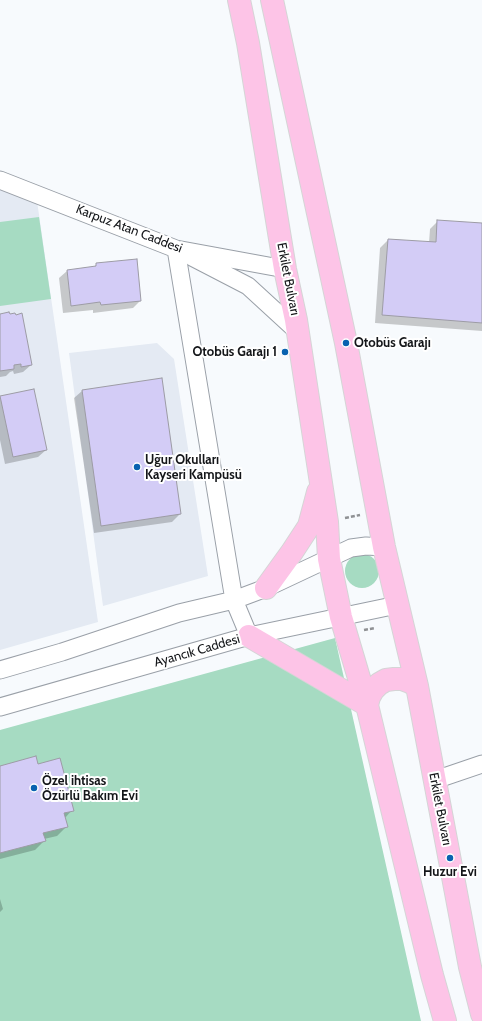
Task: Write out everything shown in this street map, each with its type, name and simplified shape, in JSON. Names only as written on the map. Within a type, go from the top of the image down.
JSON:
[{"type":"main road","name":"Erkilet Bulvarı","points":[[239,0],[248,43],[285,269],[297,331],[327,522],[329,559],[341,617]]},
{"type":"main road","points":[[272,0],[346,343],[384,546]]},
{"type":"main road","points":[[266,588],[309,526],[321,483]]},
{"type":"main road","name":"Erkilet Bulvarı","points":[[384,546],[417,686],[470,967],[482,1014]]},
{"type":"main road","points":[[341,617],[367,705],[428,960],[445,1021]]},
{"type":"main road","points":[[249,636],[367,705]]},
{"type":"main road","points":[[367,705],[373,690],[386,680],[402,679],[417,686]]},
{"type":"street","name":"Karpuz Atan Caddesi","points":[[0,180],[176,249],[285,269]]},
{"type":"street","points":[[176,249],[248,286],[297,331]]},
{"type":"street","points":[[176,249],[234,600],[249,636]]},
{"type":"street","points":[[0,670],[62,652],[179,613],[234,600],[266,588],[351,548],[384,546]]},
{"type":"street","name":"Ayancık Caddesi","points":[[0,707],[249,636],[397,605]]},
{"type":"street","points":[[435,780],[482,764]]},
{"type":"path","points":[[327,522],[377,512]]},
{"type":"shaded area","points":[[0,187],[37,201],[98,622],[0,650]]},
{"type":"shaded area","name":"Uğur Okulları Kayseri Kampüsü","points":[[157,343],[174,359],[208,576],[103,606],[69,353]]},
{"type":"green space","points":[[39,217],[51,299],[0,306],[0,222]]},
{"type":"green space","points":[[359,554],[365,554],[369,555],[376,561],[379,571],[378,578],[372,585],[365,588],[359,588],[355,587],[348,581],[345,574],[345,568],[346,564],[352,557]]},
{"type":"green space","points":[[335,638],[421,1021],[0,1021],[0,730]]},
{"type":"building","points":[[437,220],[482,223],[482,323],[382,315],[388,239],[436,242]]},
{"type":"building","points":[[137,259],[141,301],[101,305],[100,302],[71,306],[67,270],[96,266],[96,263]]},
{"type":"building","points":[[9,312],[10,314],[15,313],[16,315],[22,313],[32,365],[21,367],[21,364],[14,365],[14,369],[0,371],[0,314]]},
{"type":"building","points":[[162,378],[181,514],[101,526],[82,390]]},
{"type":"building","points":[[34,389],[47,450],[13,457],[0,396]]},
{"type":"building","name":"Özel ihtisas Özürlü Bakım Evi","points":[[36,756],[38,764],[60,758],[74,811],[64,813],[68,827],[43,833],[46,841],[0,853],[0,766]]},
{"type":"place","name":"Otobüs Garajı","points":[[346,343]]},
{"type":"place","name":"Otobüs Garajı 1","points":[[285,352]]},
{"type":"place","name":"Uğur Okulları Kayseri Kampüsü","points":[[137,467]]},
{"type":"place","name":"Özel ihtisas Özürlü Bakım Evi","points":[[34,788]]},
{"type":"place","name":"Huzur Evi","points":[[450,858]]}]
